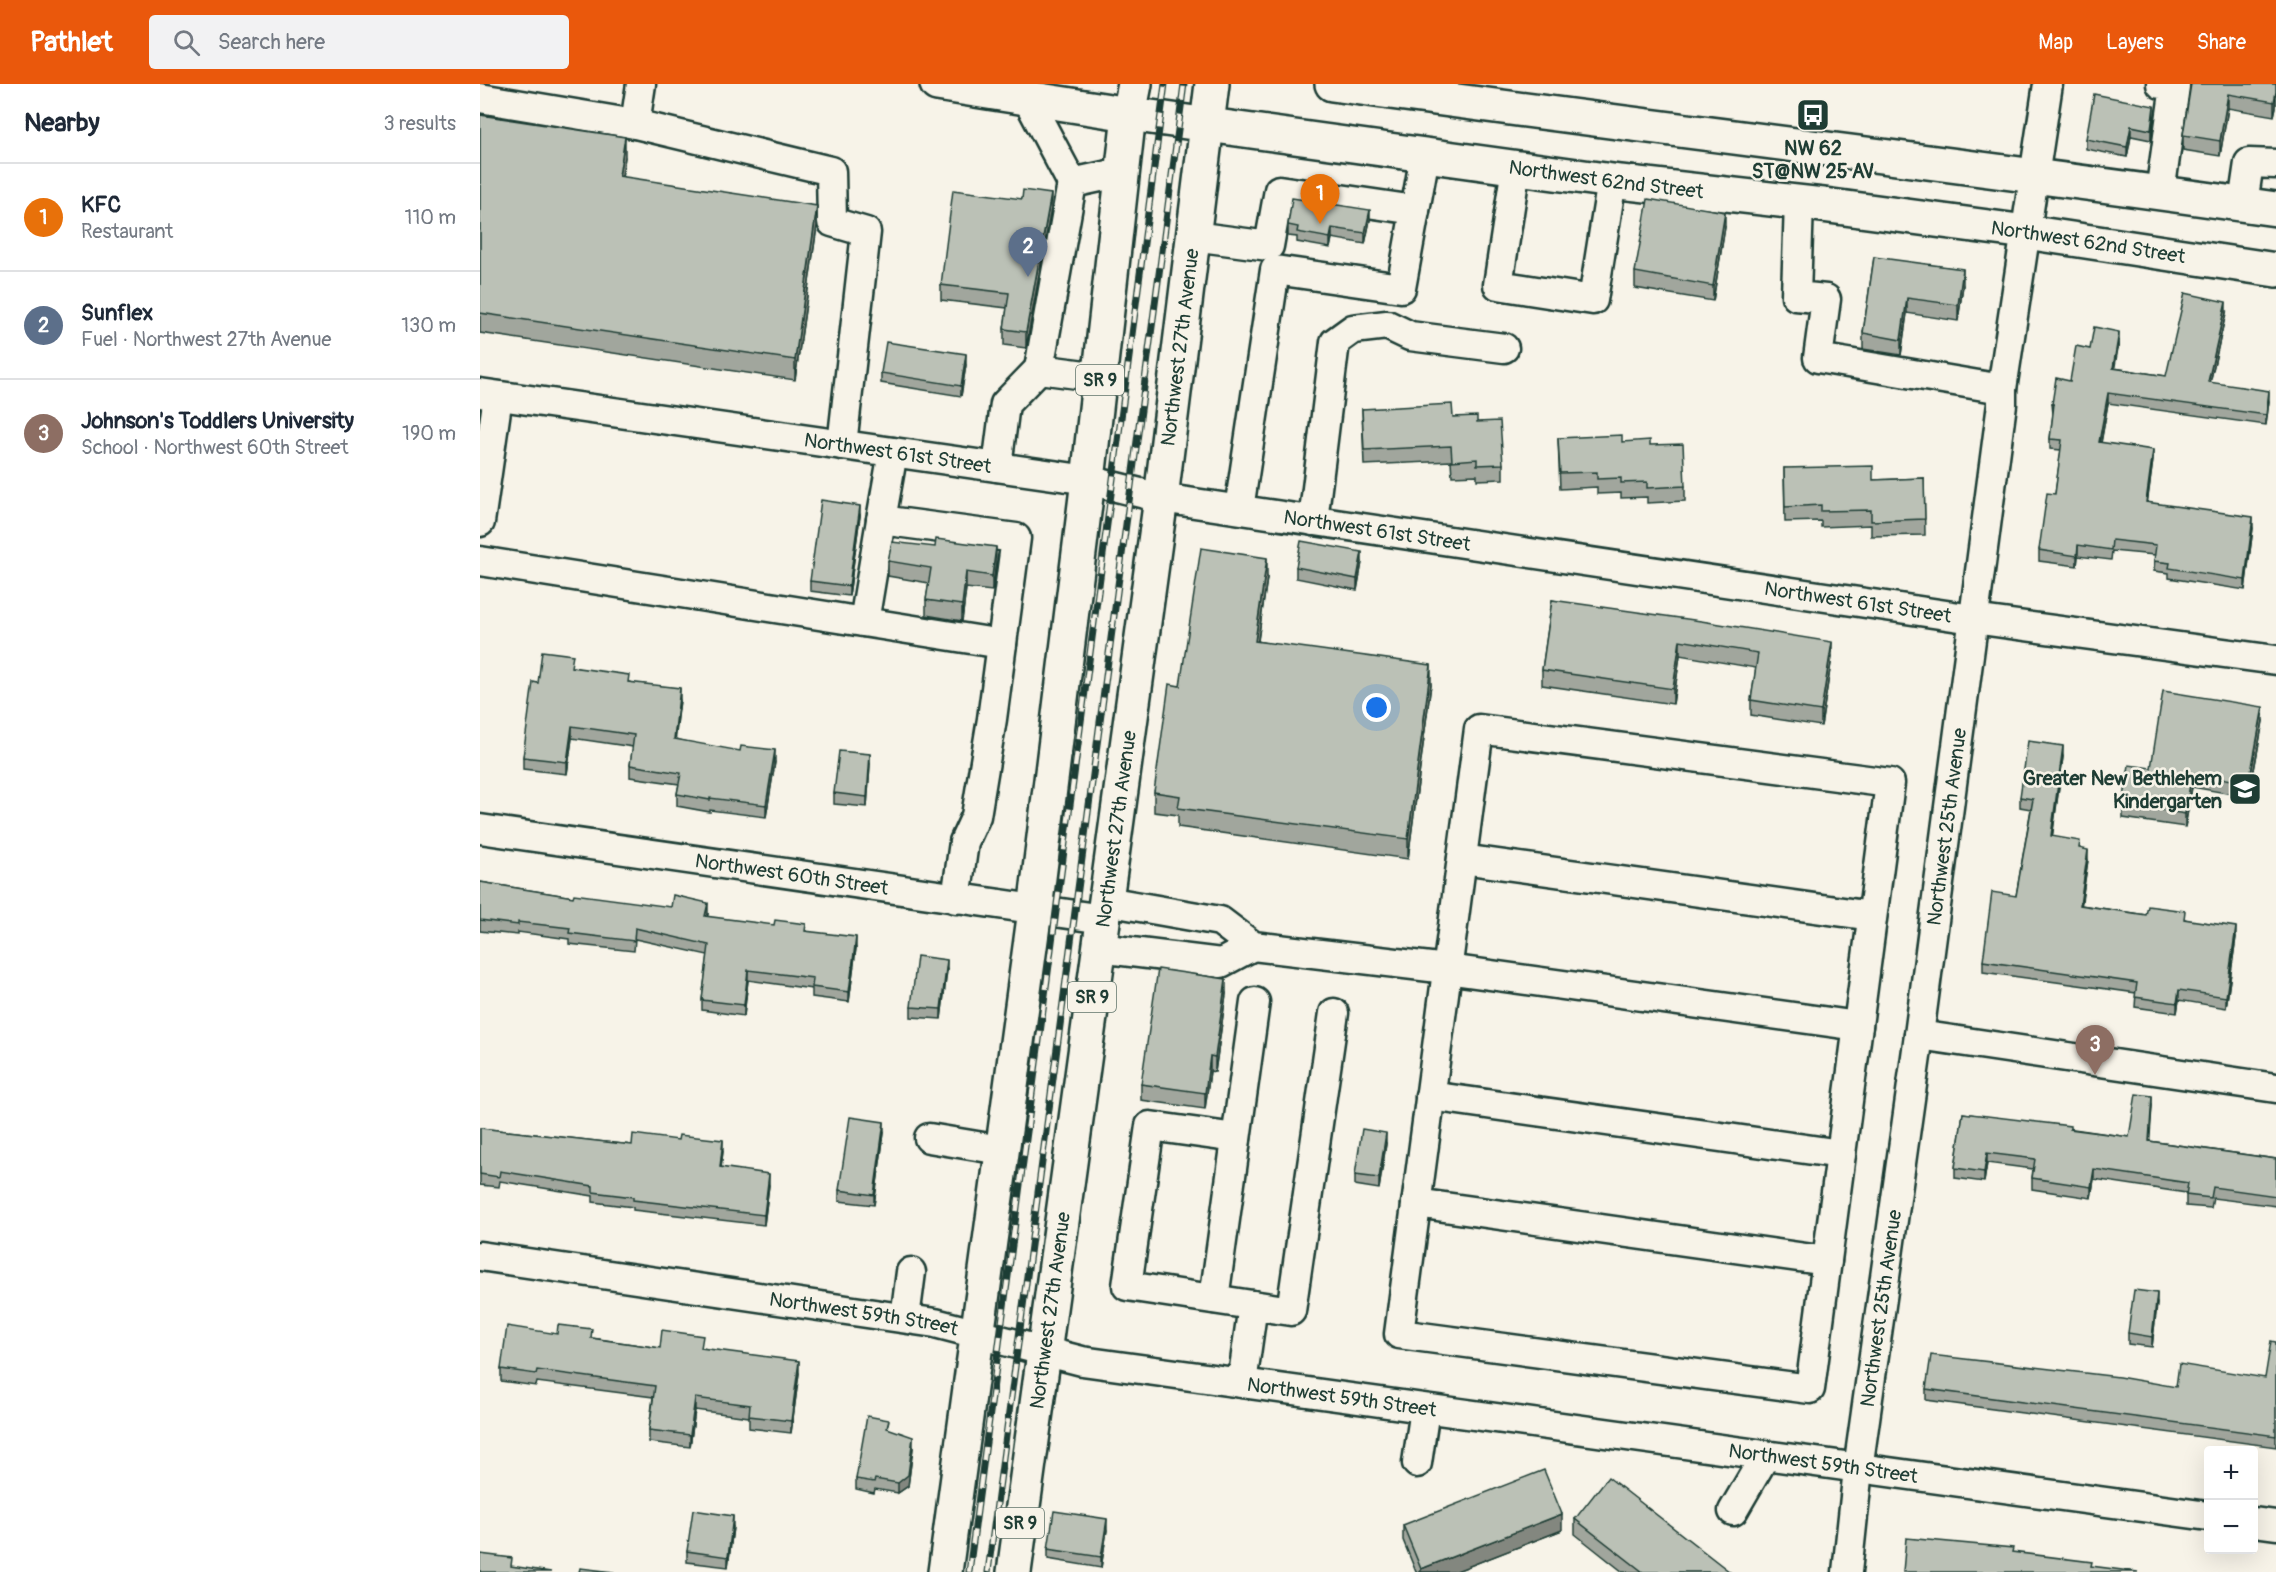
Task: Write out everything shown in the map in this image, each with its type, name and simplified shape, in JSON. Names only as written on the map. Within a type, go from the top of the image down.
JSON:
[{"type":"main road","name":"Northwest 62nd Street","points":[[937,84],[1027,98],[1132,99],[1207,124],[1612,180],[2026,232],[2276,270]]},
{"type":"main road","name":"Northwest 27th Avenue","points":[[1014,1572],[1161,498],[1212,84]]},
{"type":"main road","points":[[1332,84],[1522,111],[2034,175],[2276,209]]},
{"type":"main road","name":"SR 9","points":[[945,1572],[1035,910],[1132,99]]},
{"type":"street","points":[[635,124],[641,84]]},
{"type":"street","name":"Northwest 25th Avenue","points":[[1846,1572],[2002,396],[2048,84]]},
{"type":"street","points":[[2160,193],[2175,86],[2161,84]]},
{"type":"street","points":[[480,98],[635,124],[831,171],[832,222],[866,232],[842,445]]},
{"type":"street","points":[[997,467],[1005,404],[1039,369],[1071,183],[1027,98]]},
{"type":"street","points":[[1193,236],[1272,258],[1401,288],[1425,155]]},
{"type":"street","points":[[2242,204],[2249,163],[2276,164]]},
{"type":"street","points":[[1516,167],[1498,285],[1593,300],[1612,180]]},
{"type":"street","points":[[1071,183],[1123,172]]},
{"type":"street","points":[[1239,509],[1279,190],[1415,210]]},
{"type":"street","points":[[1799,202],[1796,296],[1826,299],[1818,358],[2002,396]]},
{"type":"street","points":[[1313,521],[1335,342],[1353,329],[1387,325],[1410,336],[1504,348]]},
{"type":"street","points":[[1039,369],[1100,377]]},
{"type":"street","points":[[1863,386],[2002,396]]},
{"type":"street","points":[[480,522],[489,395]]},
{"type":"street","name":"Northwest 61st Street","points":[[489,395],[1088,480],[1161,498],[1973,619],[2276,660]]},
{"type":"street","points":[[864,622],[893,452]]},
{"type":"street","points":[[881,520],[1016,538],[976,816],[964,842],[957,899]]},
{"type":"street","points":[[480,561],[1002,644]]},
{"type":"street","points":[[1479,729],[1890,783],[1810,1389],[1399,1334],[1462,859],[1479,729]]},
{"type":"street","name":"Northwest 60th Street","points":[[480,829],[1035,910],[1103,922]]},
{"type":"street","points":[[1462,859],[1872,916]]},
{"type":"street","points":[[1103,922],[1220,921],[1253,946],[1447,969],[1858,1026]]},
{"type":"street","points":[[1103,922],[1221,963],[1253,946]]},
{"type":"street","points":[[1214,1299],[1255,1002]]},
{"type":"street","points":[[1236,1138],[1150,1126],[1127,1286],[1291,1311],[1334,1013]]},
{"type":"street","points":[[1919,1035],[2276,1088]]},
{"type":"street","points":[[1430,1096],[1841,1154]]},
{"type":"street","points":[[928,1138],[1001,1150]]},
{"type":"street","points":[[1416,1203],[1827,1261]]},
{"type":"street","name":"Northwest 59th Street","points":[[480,1256],[935,1323],[1082,1360],[2204,1515]]},
{"type":"street","points":[[905,1318],[911,1272]]},
{"type":"street","points":[[1242,1383],[1253,1305]]},
{"type":"street","points":[[1417,1463],[1425,1409]]},
{"type":"street","points":[[1733,1511],[1765,1456]]},
{"type":"street","points":[[2258,1523],[2276,1525]]},
{"type":"building","points":[[2191,84],[2276,84],[2276,92],[2274,102],[2228,94],[2220,141],[2183,135]]},
{"type":"building","points":[[2094,94],[2154,106],[2151,130],[2131,126],[2127,147],[2086,139]]},
{"type":"building","points":[[480,115],[625,137],[619,176],[817,206],[795,360],[480,313]]},
{"type":"building","points":[[953,190],[1022,199],[1023,190],[1051,194],[1026,332],[1004,329],[1009,293],[941,285]]},
{"type":"building","points":[[1292,198],[1370,210],[1365,233],[1332,228],[1330,238],[1297,232],[1298,227],[1288,225]]},
{"type":"building","points":[[1648,199],[1725,212],[1713,286],[1635,272]]},
{"type":"building","points":[[1874,257],[1963,269],[1958,305],[1907,298],[1901,340],[1863,333]]},
{"type":"building","points":[[2185,293],[2226,302],[2208,382],[2269,391],[2266,415],[2108,393],[2099,442],[2153,450],[2146,502],[2253,517],[2245,580],[2169,568],[2170,563],[2154,561],[2156,545],[2112,540],[2111,550],[2078,545],[2077,556],[2039,550],[2047,493],[2055,494],[2062,440],[2050,439],[2056,378],[2070,381],[2076,346],[2090,349],[2094,327],[2119,332],[2113,368],[2166,376]]},
{"type":"building","points":[[886,342],[966,354],[961,386],[881,373]]},
{"type":"building","points":[[1452,404],[1453,417],[1477,416],[1477,422],[1500,421],[1503,464],[1477,465],[1477,459],[1452,461],[1451,446],[1364,450],[1362,409]]},
{"type":"building","points":[[1622,435],[1622,442],[1650,440],[1650,445],[1683,444],[1685,486],[1647,488],[1647,482],[1621,483],[1621,478],[1597,479],[1597,472],[1560,473],[1558,438]]},
{"type":"building","points":[[1873,466],[1873,480],[1924,478],[1925,519],[1871,521],[1871,510],[1821,511],[1821,505],[1785,507],[1784,468]]},
{"type":"building","points":[[821,500],[860,506],[849,586],[810,581]]},
{"type":"building","points":[[936,539],[996,547],[992,576],[966,572],[962,605],[926,600],[931,568],[888,561],[892,542],[935,547]]},
{"type":"building","points":[[1301,541],[1362,552],[1357,579],[1296,567]]},
{"type":"building","points":[[1201,548],[1267,558],[1255,641],[1431,665],[1408,839],[1178,808],[1180,796],[1154,792],[1169,684],[1180,686]]},
{"type":"building","points":[[1552,600],[1832,642],[1821,711],[1751,700],[1758,653],[1680,640],[1673,689],[1542,670]]},
{"type":"building","points":[[542,651],[573,655],[571,667],[629,675],[628,682],[680,688],[674,739],[740,751],[741,746],[775,750],[766,805],[710,798],[710,800],[677,794],[681,773],[630,765],[634,735],[572,726],[567,762],[523,757],[533,682],[538,683]]},
{"type":"building","points":[[2163,691],[2263,707],[2249,783],[2192,773],[2185,814],[2123,804],[2129,765],[2151,768]]},
{"type":"building","points":[[2028,741],[2063,746],[2051,836],[2080,841],[2079,848],[2088,850],[2080,905],[2146,915],[2148,906],[2185,911],[2184,919],[2236,927],[2226,997],[2179,990],[2177,1003],[2135,997],[2137,983],[1983,961],[1992,892],[2016,896],[2033,799],[2020,797]]},
{"type":"building","points":[[839,751],[870,754],[867,797],[834,793]]},
{"type":"building","points":[[480,882],[573,897],[574,894],[671,907],[673,895],[708,903],[705,916],[774,925],[775,920],[806,924],[805,931],[856,937],[849,992],[812,987],[813,978],[748,970],[744,1005],[702,1000],[709,945],[635,928],[634,941],[569,933],[570,928],[480,920]]},
{"type":"building","points":[[917,956],[947,960],[941,1009],[911,1007]]},
{"type":"building","points":[[1158,969],[1226,979],[1215,1057],[1210,1056],[1205,1093],[1141,1084]]},
{"type":"building","points":[[2136,1094],[2152,1096],[2149,1141],[2276,1159],[2276,1196],[2213,1187],[2211,1198],[2186,1195],[2188,1183],[2094,1169],[2091,1187],[2032,1178],[2035,1159],[1987,1153],[1984,1172],[1955,1168],[1963,1113],[2070,1126],[2070,1129],[2129,1137]]},
{"type":"building","points":[[850,1117],[884,1122],[874,1195],[839,1190]]},
{"type":"building","points":[[480,1128],[632,1145],[633,1134],[678,1140],[679,1135],[723,1140],[720,1167],[769,1174],[764,1215],[633,1200],[633,1197],[593,1192],[593,1186],[500,1171],[499,1177],[480,1174]]},
{"type":"building","points":[[1362,1129],[1386,1133],[1379,1178],[1355,1175]]},
{"type":"building","points":[[2134,1290],[2157,1293],[2152,1337],[2128,1333]]},
{"type":"building","points":[[558,1325],[592,1329],[591,1338],[660,1348],[662,1330],[703,1336],[701,1348],[799,1361],[791,1421],[749,1416],[750,1405],[695,1398],[690,1435],[649,1430],[655,1386],[537,1370],[536,1374],[501,1369],[507,1326],[557,1334]]},
{"type":"building","points":[[2271,1341],[2276,1342],[2276,1436],[1926,1389],[1931,1355],[2119,1377],[2176,1387],[2179,1364],[2265,1378]]},
{"type":"building","points":[[867,1416],[889,1420],[887,1428],[913,1437],[908,1475],[898,1483],[875,1479],[874,1482],[856,1479]]},
{"type":"building","points":[[1544,1470],[1562,1514],[1421,1569],[1403,1525]]},
{"type":"building","points":[[1608,1477],[1730,1572],[1643,1572],[1575,1519]]},
{"type":"building","points":[[693,1510],[733,1516],[728,1557],[687,1551]]},
{"type":"building","points":[[1054,1511],[1107,1519],[1101,1557],[1048,1549]]},
{"type":"building","points":[[1906,1538],[2013,1548],[2012,1552],[2092,1562],[2091,1566],[2138,1572],[1903,1572]]},
{"type":"building","points":[[480,1554],[512,1558],[511,1566],[551,1572],[480,1572]]},
{"type":"building","points":[[580,1568],[614,1572],[579,1572]]},
{"type":"railway","points":[[969,1572],[1165,84]]},
{"type":"railway","points":[[988,1572],[1184,84]]},
{"type":"place","name":"NW 62 ST@NW 25 AV","points":[[1813,115]]},
{"type":"place","name":"KFC","points":[[1320,224]]},
{"type":"place","name":"Sunflex","points":[[1028,277]]},
{"type":"place","name":"Greater New Bethlehem Kindergarten","points":[[2245,789]]},
{"type":"place","name":"Johnson's Toddlers University","points":[[2095,1075]]}]
